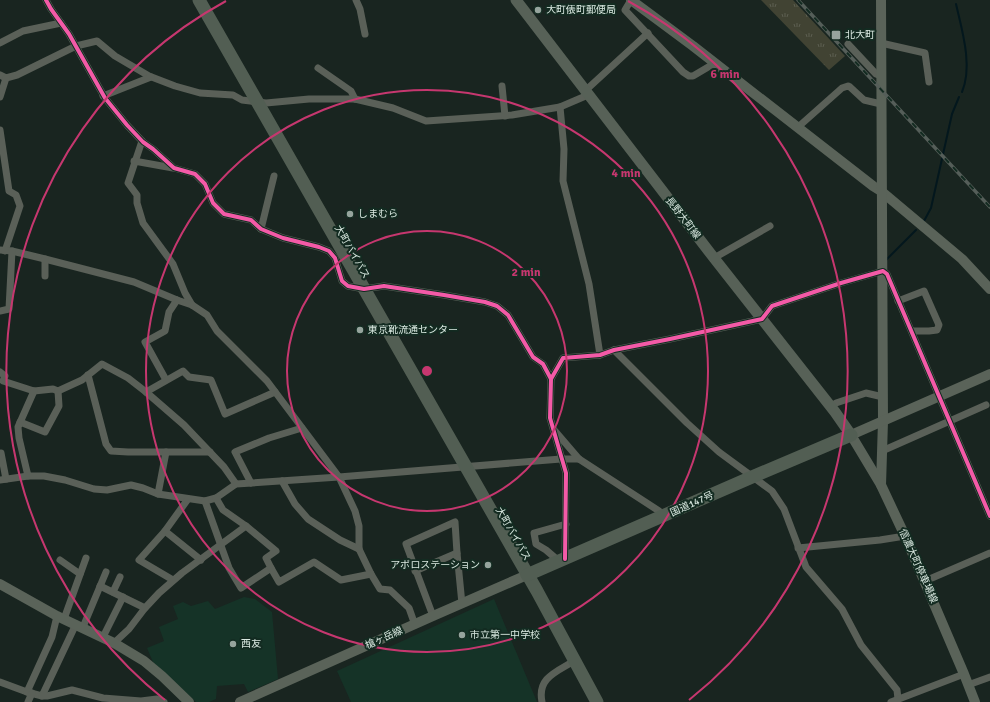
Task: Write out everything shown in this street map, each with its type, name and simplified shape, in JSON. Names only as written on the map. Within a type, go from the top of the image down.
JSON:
[{"type":"highway","name":"大町バイパス","points":[[199,0],[261,102],[530,574]]},
{"type":"highway","name":"大町バイパス","points":[[207,0],[261,102]]},
{"type":"highway","name":"国道147号","points":[[530,574],[752,477],[851,436]]},
{"type":"highway","points":[[530,574],[596,702]]},
{"type":"highway","points":[[530,574],[604,702]]},
{"type":"main road","name":"長野大町線","points":[[516,0],[586,93],[835,412],[851,436]]},
{"type":"street","points":[[46,0],[76,46],[103,96],[126,125],[142,141],[174,168]]},
{"type":"street","points":[[356,0],[360,9],[365,34]]},
{"type":"street","points":[[715,63],[693,76],[689,76],[683,72],[625,10],[631,0],[715,63],[797,128],[881,191],[962,259],[990,289]]},
{"type":"street","points":[[881,0],[881,191],[883,271],[883,420],[881,485]]},
{"type":"street","points":[[0,43],[23,31],[61,23]]},
{"type":"street","points":[[0,97],[3,76],[17,75],[76,46],[98,41],[115,56],[151,76],[175,86],[200,93],[233,95],[242,100],[261,102],[309,99],[355,99],[393,108],[426,121],[505,116],[560,107],[586,93],[648,33]]},
{"type":"street","points":[[881,43],[925,53],[929,82]]},
{"type":"street","points":[[848,44],[876,74],[881,76]]},
{"type":"street","points":[[318,68],[351,91],[355,99]]},
{"type":"street","points":[[103,96],[151,76]]},
{"type":"street","points":[[502,86],[505,116]]},
{"type":"street","points":[[797,128],[845,86],[850,87],[864,100],[881,104]]},
{"type":"street","points":[[560,107],[564,149],[563,180],[590,284],[600,355]]},
{"type":"street","points":[[0,130],[9,191],[16,195],[20,206],[6,251],[9,308],[0,311]]},
{"type":"street","points":[[142,141],[134,161],[128,183],[137,195],[137,203],[143,223],[172,264],[192,305]]},
{"type":"street","points":[[134,161],[174,168],[195,174],[205,184],[213,203],[224,214],[251,220],[261,229],[283,238],[329,251],[335,258],[344,284],[348,286],[368,288],[384,286],[485,302],[497,306],[508,315],[533,357],[543,364],[551,379]]},
{"type":"street","points":[[261,229],[274,176]]},
{"type":"street","points":[[714,258],[770,226]]},
{"type":"street","points":[[6,251],[134,282],[192,305],[207,315],[217,331],[267,381],[338,477],[355,511],[359,526],[359,549],[371,574],[380,589],[390,590],[409,608],[415,625]]},
{"type":"street","points":[[44,259],[45,276]]},
{"type":"street","points":[[883,271],[887,274],[912,331],[990,516]]},
{"type":"street","points":[[566,524],[534,533],[536,544],[563,560],[566,524],[566,473],[550,418],[551,379],[563,358],[600,355],[614,350],[762,319],[772,306],[883,271]]},
{"type":"street","points":[[898,301],[924,291],[939,325],[936,330],[912,331]]},
{"type":"street","points":[[166,380],[145,342],[165,331],[169,312],[177,300]]},
{"type":"street","points":[[614,350],[687,424],[719,452],[772,491],[778,498],[784,509],[806,567],[842,609],[861,645],[897,690],[895,700]]},
{"type":"street","points":[[0,372],[5,376],[2,380],[34,391],[53,389],[58,391],[82,380],[102,364],[128,378],[184,425],[224,467],[236,484]]},
{"type":"street","points":[[146,392],[183,371],[190,377],[211,380],[225,414],[275,392]]},
{"type":"street","points":[[851,436],[883,420],[990,374]]},
{"type":"street","points":[[88,376],[106,444],[111,450],[128,452],[210,452]]},
{"type":"street","points":[[28,476],[19,438],[18,427],[34,391]]},
{"type":"street","points":[[20,422],[45,432],[59,406],[58,391]]},
{"type":"street","points":[[836,403],[866,393],[883,397]]},
{"type":"street","points":[[882,451],[986,405]]},
{"type":"street","points":[[252,483],[235,452],[269,438],[302,428]]},
{"type":"street","points":[[554,429],[579,459],[659,511],[664,516]]},
{"type":"street","name":"信濃大町停車場線","points":[[851,436],[881,485],[905,536],[975,702]]},
{"type":"street","points":[[158,494],[166,452]]},
{"type":"street","points":[[1,453],[3,479],[44,476],[65,480],[94,489],[107,490],[131,485],[158,494],[205,501],[216,498],[236,484],[469,467],[561,458],[579,459]]},
{"type":"street","points":[[282,481],[295,504],[308,519],[340,540],[359,549]]},
{"type":"street","points":[[216,498],[223,510],[246,526],[276,551],[266,558],[279,582],[314,562],[341,580],[371,574]]},
{"type":"street","points":[[173,580],[139,560],[165,531],[188,499]]},
{"type":"street","points":[[205,501],[229,568],[241,588],[271,568]]},
{"type":"street","points":[[433,616],[406,544],[455,522],[462,604]]},
{"type":"street","points":[[114,643],[129,629],[145,608],[173,580],[246,526]]},
{"type":"street","points":[[165,531],[201,560]]},
{"type":"street","points":[[798,548],[905,536]]},
{"type":"street","points":[[415,571],[457,552]]},
{"type":"street","points":[[925,581],[990,553]]},
{"type":"street","points":[[28,702],[30,692],[52,637],[86,558]]},
{"type":"street","points":[[60,560],[80,574]]},
{"type":"street","points":[[42,696],[80,626],[106,572]]},
{"type":"street","name":"槍ヶ岳線","points":[[240,702],[530,574]]},
{"type":"street","points":[[113,592],[120,577]]},
{"type":"street","points":[[0,584],[60,618],[114,643],[144,662],[162,676],[189,702]]},
{"type":"street","points":[[100,586],[145,608]]},
{"type":"street","points":[[103,637],[123,597]]},
{"type":"street","points":[[542,702],[540,696],[542,684],[551,675],[574,661]]},
{"type":"street","points":[[895,700],[964,674]]},
{"type":"street","points":[[968,685],[990,677]]},
{"type":"street","points":[[0,682],[42,696],[72,690],[103,698],[142,701],[157,699],[164,702]]},
{"type":"shaded area","points":[[244,597],[255,599],[272,612],[278,679],[248,692],[244,684],[217,686],[216,699],[209,702],[196,702],[153,662],[147,648],[164,641],[159,627],[178,619],[173,606],[183,602],[191,606],[208,601],[215,609]]},
{"type":"shaded area","name":"市立第一中学校","points":[[494,599],[537,702],[351,702],[337,671]]},
{"type":"green space","points":[[761,0],[793,0],[845,56],[829,70]]},
{"type":"waterway","points":[[956,4],[967,60],[967,71],[962,92]]},
{"type":"waterway","points":[[924,221],[931,208],[952,114],[959,97]]},
{"type":"waterway","points":[[886,260],[916,230]]},
{"type":"railway","points":[[798,0],[990,207]]},
{"type":"cycle path","points":[[46,0],[69,34],[105,98],[127,125],[143,142],[174,168],[195,174],[205,184],[213,203],[224,214],[251,220],[261,229],[283,238],[329,251],[335,258],[342,281],[348,286],[364,289],[384,286],[485,302],[497,306],[508,315],[533,357],[543,364],[551,379],[550,418],[566,473],[565,559]]},
{"type":"cycle path","points":[[551,379],[563,358],[600,355],[614,350],[762,319],[772,306],[883,271],[887,274],[990,516]]},
{"type":"place","name":"大町俵町郵便局","points":[[538,10]]},
{"type":"place","name":"北大町","points":[[836,35]]},
{"type":"place","name":"しまむら","points":[[350,214]]},
{"type":"place","name":"東京靴流通センター","points":[[360,330]]},
{"type":"place","name":"アポロステーション","points":[[488,565]]},
{"type":"place","name":"市立第一中学校","points":[[462,635]]},
{"type":"place","name":"西友","points":[[233,644]]}]
